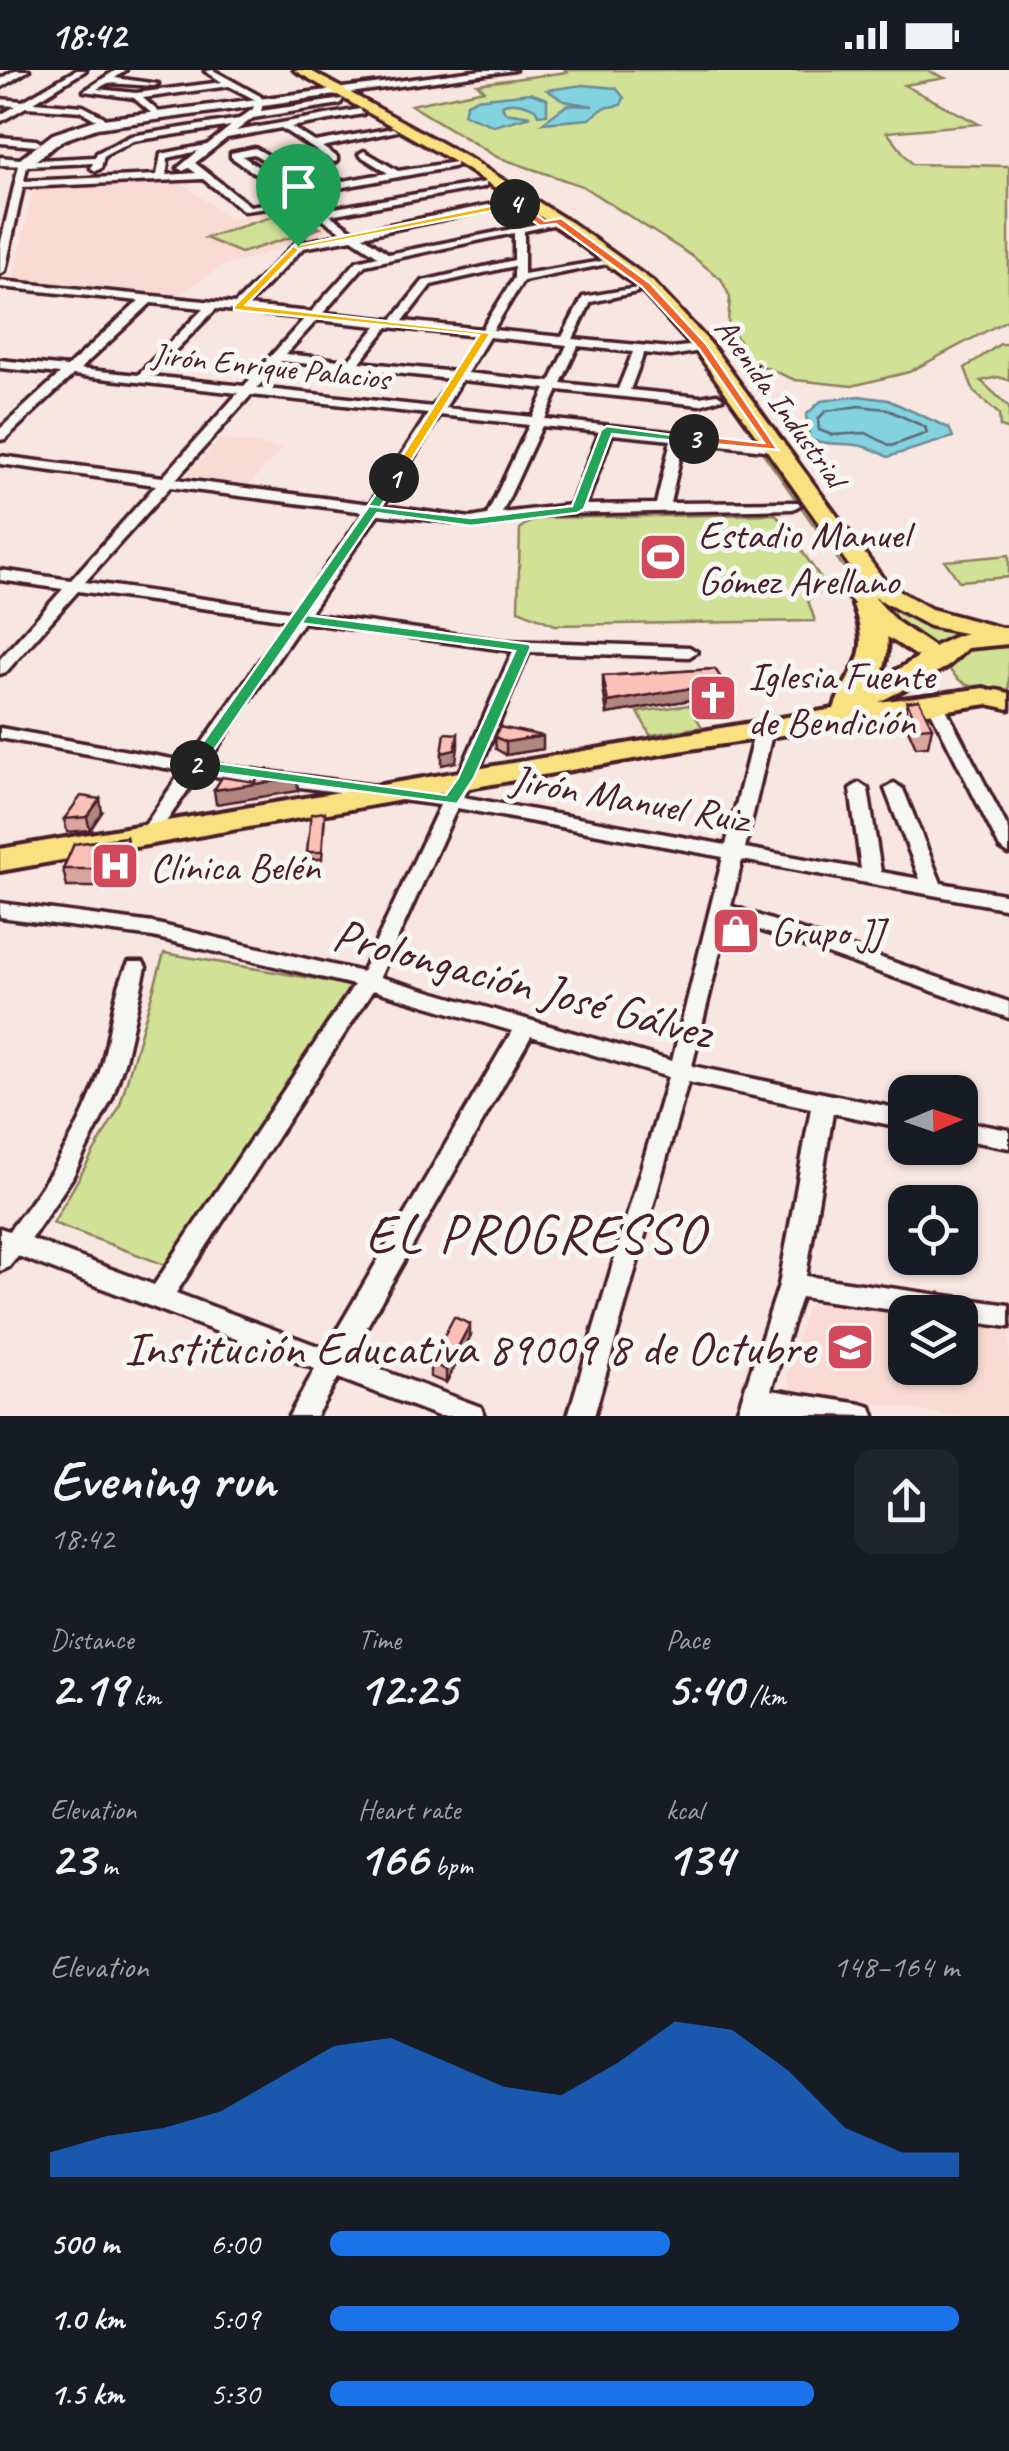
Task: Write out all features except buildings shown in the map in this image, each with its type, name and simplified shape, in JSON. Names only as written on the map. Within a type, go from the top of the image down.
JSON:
[{"type":"highway","points":[[832,714],[863,683],[877,648],[878,635],[866,605]]},
{"type":"highway","points":[[832,714],[936,660],[962,642],[1006,636]]},
{"type":"highway","points":[[936,660],[949,682],[999,698]]},
{"type":"highway","points":[[0,860],[150,831],[395,794],[458,789],[832,714],[999,698]]},
{"type":"main road","points":[[0,84],[22,70]]},
{"type":"main road","name":"Avenida Industrial","points":[[280,70],[333,92],[362,114],[550,222],[633,290],[694,348],[718,398],[763,446],[793,505],[866,605],[908,642],[936,660]]},
{"type":"main road","name":"Avenida Industrial","points":[[300,70],[646,285],[763,446],[878,590],[932,620],[1006,636]]},
{"type":"main road","points":[[8,163],[77,128],[155,114],[509,70]]},
{"type":"main road","points":[[8,163],[60,129],[101,119],[259,102]]},
{"type":"street","points":[[0,120],[82,70]]},
{"type":"street","points":[[61,106],[122,70]]},
{"type":"street","points":[[209,71],[232,83],[269,113]]},
{"type":"street","points":[[106,80],[154,84],[136,96]]},
{"type":"street","points":[[88,91],[136,96],[232,83]]},
{"type":"street","points":[[94,180],[104,150],[120,143],[241,123],[333,92]]},
{"type":"street","points":[[136,96],[155,114]]},
{"type":"street","points":[[0,102],[87,110],[101,119]]},
{"type":"street","points":[[167,176],[241,123],[259,102]]},
{"type":"street","points":[[172,113],[215,142]]},
{"type":"street","points":[[241,123],[259,130],[362,114]]},
{"type":"street","points":[[241,123],[254,146]]},
{"type":"street","points":[[286,127],[334,159]]},
{"type":"street","points":[[313,144],[390,130]]},
{"type":"street","points":[[0,140],[36,143]]},
{"type":"street","points":[[167,176],[164,156],[215,142]]},
{"type":"street","points":[[268,159],[255,151],[234,155],[385,256]]},
{"type":"street","points":[[364,154],[398,175]]},
{"type":"street","points":[[0,271],[3,217],[17,184],[8,163],[98,160]]},
{"type":"street","points":[[188,163],[248,209],[354,182],[453,164]]},
{"type":"street","points":[[17,184],[202,176]]},
{"type":"street","points":[[354,182],[411,222]]},
{"type":"street","points":[[324,213],[483,184]]},
{"type":"street","points":[[238,308],[293,248],[513,203]]},
{"type":"street","points":[[0,669],[361,263],[550,222]]},
{"type":"street","points":[[150,831],[374,509],[486,333],[518,270],[519,229]]},
{"type":"street","points":[[352,364],[428,283],[518,270],[602,264]]},
{"type":"street","points":[[0,284],[640,348],[694,348]]},
{"type":"street","points":[[491,522],[554,385],[587,299],[633,290]]},
{"type":"street","points":[[0,436],[148,299]]},
{"type":"street","points":[[140,380],[214,306]]},
{"type":"street","points":[[623,393],[640,348]]},
{"type":"street","points":[[278,356],[623,393],[718,398]]},
{"type":"street","name":"Jirón Enrique Palacios","points":[[0,364],[763,446]]},
{"type":"street","points":[[577,509],[607,430]]},
{"type":"street","points":[[662,508],[678,437]]},
{"type":"street","points":[[0,460],[491,522],[577,509],[793,505]]},
{"type":"street","points":[[0,575],[524,647],[689,652]]},
{"type":"street","points":[[159,1298],[368,980],[524,647]]},
{"type":"street","points":[[935,703],[1009,848]]},
{"type":"street","points":[[581,1416],[680,1072],[764,730]]},
{"type":"street","points":[[0,733],[194,768],[395,794]]},
{"type":"street","name":"Jirón Manuel Ruiz","points":[[458,789],[733,852],[1009,902]]},
{"type":"street","points":[[859,789],[872,877]]},
{"type":"street","points":[[894,789],[933,888]]},
{"type":"street","name":"Prolongación José Gálvez","points":[[0,910],[153,930],[368,980],[680,1072],[888,1116]]},
{"type":"street","points":[[720,910],[1009,1010]]},
{"type":"street","points":[[136,967],[99,1102],[43,1205],[5,1247],[159,1298],[471,1416]]},
{"type":"street","points":[[302,1416],[526,1026]]},
{"type":"street","points":[[823,1103],[792,1284],[752,1408],[860,1416]]},
{"type":"street","points":[[978,1134],[1009,1140]]},
{"type":"street","points":[[792,1284],[1009,1316]]},
{"type":"shaded area","points":[[176,178],[229,219],[300,205],[335,231],[221,267],[178,296],[14,279],[34,185]]},
{"type":"shaded area","points":[[221,439],[282,448],[249,485],[186,476]]},
{"type":"shaded area","name":"Institución Educativa 89009 8 de Octubre","points":[[824,1300],[888,1309],[888,1385],[978,1385],[978,1322],[1009,1326],[1009,1416],[951,1416],[793,1390],[787,1378],[806,1309]]},
{"type":"green space","points":[[565,70],[926,70],[945,78],[904,85],[979,124],[887,132],[912,164],[1009,166],[1009,319],[909,372],[852,386],[795,380],[750,361],[728,322],[730,297],[721,279],[692,256],[582,186],[497,157],[411,105],[484,90],[477,84]]},
{"type":"green space","points":[[284,213],[320,228],[241,253],[205,238]]},
{"type":"green space","points":[[1000,344],[1009,344],[1009,380],[998,377],[981,381],[1009,407],[1009,430],[1000,427],[999,414],[974,392],[965,368]]},
{"type":"green space","points":[[769,451],[871,592],[906,616],[961,634],[932,647],[868,602],[763,453]]},
{"type":"green space","name":"Estadio Manuel Gómez Arellano","points":[[776,514],[827,587],[808,600],[815,621],[555,625],[518,610],[520,528],[537,518]]},
{"type":"green space","points":[[1009,555],[1009,577],[959,581],[945,561]]},
{"type":"green space","points":[[1009,642],[1009,691],[974,688],[958,679],[947,665],[968,646]]},
{"type":"green space","points":[[689,705],[702,727],[650,735],[638,712]]},
{"type":"green space","points":[[164,953],[351,985],[165,1265],[53,1223],[119,1108]]},
{"type":"water","points":[[583,85],[616,88],[624,98],[621,105],[604,108],[589,119],[542,123],[567,105],[593,106],[564,101],[547,90]]},
{"type":"water","points":[[530,93],[547,99],[547,114],[538,115],[535,109],[523,104],[506,104],[502,105],[505,112],[531,116],[494,126],[464,114],[467,103],[476,99]]},
{"type":"water","points":[[859,396],[888,400],[949,428],[953,437],[888,457],[857,445],[810,440],[806,415],[821,401]]},
{"type":"place","name":"Estadio Manuel Gómez Arellano","points":[[663,557]]},
{"type":"place","name":"Iglesia Fuente de Bendicíón","points":[[713,698]]},
{"type":"place","name":"Clínica Belén","points":[[115,866]]},
{"type":"place","name":"Grupo JJ","points":[[736,931]]},
{"type":"place","name":"Institución Educativa 89009 8 de Octubre","points":[[850,1347]]},
{"type":"district","name":"EL PROGRESSO","points":[[536,1233]]},
{"type":"route","points":[[298,246],[238,308],[486,333],[374,509],[298,618],[503,646],[524,647],[466,778],[451,800],[194,768],[374,509],[471,522],[577,509],[607,430],[774,447],[703,347],[668,306],[617,262],[557,220],[544,224],[513,203],[298,246]]}]
